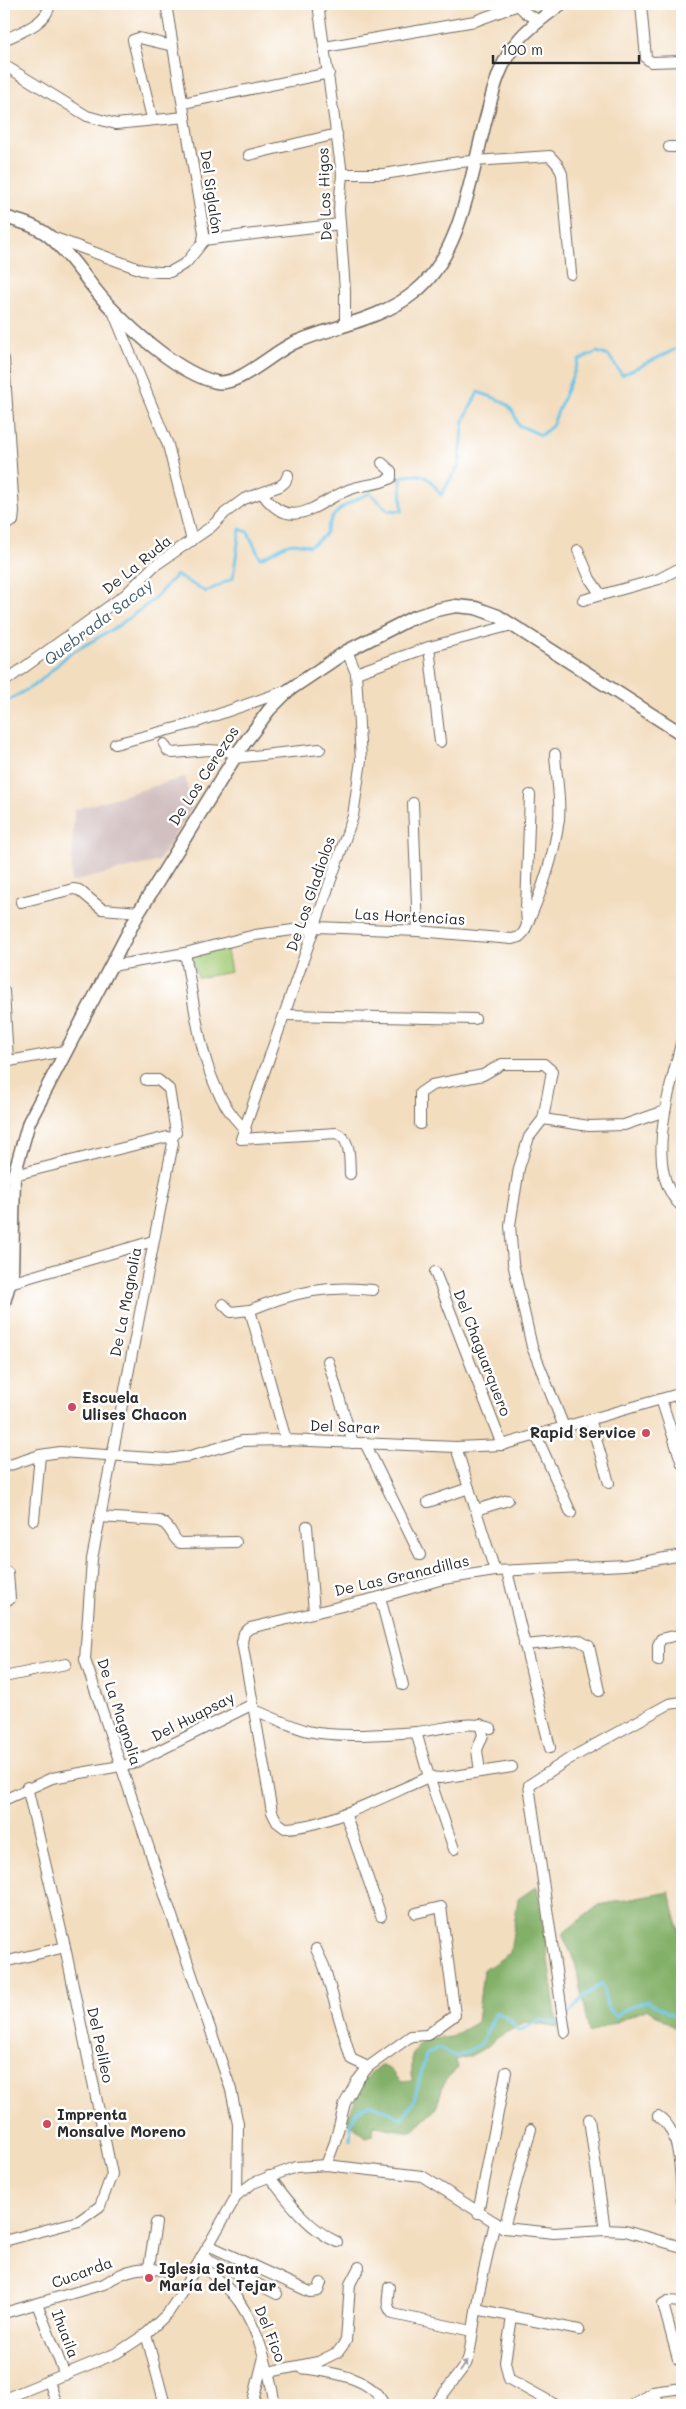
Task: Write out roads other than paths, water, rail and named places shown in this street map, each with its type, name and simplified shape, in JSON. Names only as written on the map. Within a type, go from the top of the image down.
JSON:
[{"type":"street","name":"Del Siglalón","points":[[48,235],[142,270],[158,272],[178,269],[198,250],[203,240],[166,4]]},
{"type":"street","name":"De Los Higos","points":[[318,4],[342,174],[339,209],[345,290],[345,325]]},
{"type":"street","points":[[325,47],[463,24],[488,17],[519,4],[526,13],[540,21]]},
{"type":"street","points":[[4,217],[22,222],[48,235],[76,262],[111,308],[159,351],[193,376],[219,382],[235,379],[294,342],[345,325],[401,300],[414,293],[436,272],[459,224],[474,160],[497,78],[517,42],[560,4]]},
{"type":"street","points":[[641,4],[646,58],[651,62],[682,61]]},
{"type":"street","points":[[4,40],[40,21],[49,6]]},
{"type":"street","points":[[151,114],[133,40],[139,38],[173,46]]},
{"type":"street","points":[[4,65],[87,116],[116,124],[185,117]]},
{"type":"street","points":[[183,103],[329,73]]},
{"type":"street","points":[[249,155],[337,134]]},
{"type":"street","points":[[669,147],[682,147]]},
{"type":"street","points":[[342,174],[384,174],[474,160],[550,156],[555,160],[562,174],[571,274]]},
{"type":"street","points":[[203,240],[340,224]]},
{"type":"street","points":[[111,308],[168,445],[192,541]]},
{"type":"street","points":[[4,359],[14,512],[13,521],[4,525]]},
{"type":"street","points":[[262,493],[268,502],[280,510],[293,513],[308,512],[347,490],[384,482],[391,478],[391,471],[382,463]]},
{"type":"street","name":"De La Ruda","points":[[4,682],[113,604],[154,566],[192,541],[244,499],[286,482],[288,475]]},
{"type":"street","points":[[578,550],[590,579],[601,595]]},
{"type":"street","points":[[583,600],[659,579],[682,567]]},
{"type":"street","name":"De Los Cerezos","points":[[4,1302],[10,1283],[14,1175],[28,1122],[139,912],[236,755],[269,710],[289,690],[347,651],[412,618],[456,606],[476,608],[498,616],[512,624],[682,734]]},
{"type":"street","points":[[356,673],[429,648],[512,624]]},
{"type":"street","points":[[429,648],[440,742]]},
{"type":"street","name":"De Los Gladiolos","points":[[244,1134],[353,816],[361,760],[356,673],[347,651]]},
{"type":"street","points":[[115,744],[191,724],[289,690]]},
{"type":"street","points":[[164,744],[168,751],[173,753],[209,750],[236,755],[320,749]]},
{"type":"street","name":"Las Hortencias","points":[[112,966],[185,952],[255,935],[316,928],[418,931],[512,939],[519,937],[527,925],[543,890],[559,817],[555,754]]},
{"type":"street","points":[[527,925],[530,795]]},
{"type":"street","points":[[413,803],[418,931]]},
{"type":"street","points":[[21,902],[73,889],[79,890],[102,908],[139,912]]},
{"type":"street","points":[[185,952],[204,1050],[215,1087],[228,1111],[244,1134],[336,1133],[345,1138],[348,1148],[350,1174]]},
{"type":"street","points":[[4,991],[6,1062],[64,1051]]},
{"type":"street","points":[[285,1015],[475,1019]]},
{"type":"street","points":[[682,1039],[665,1111],[662,1139],[663,1172],[670,1192],[682,1207]]},
{"type":"street","points":[[420,1124],[420,1092],[424,1088],[483,1075],[502,1064],[544,1064],[552,1071],[543,1119],[528,1138],[519,1168],[510,1225],[510,1244],[514,1271],[532,1347],[564,1427]]},
{"type":"street","name":"De La Magnolia","points":[[146,1080],[158,1080],[169,1089],[176,1133],[171,1139],[173,1143],[92,1559],[85,1660],[231,2090],[238,2124],[237,2195]]},
{"type":"street","points":[[543,1119],[589,1126],[624,1125],[665,1111]]},
{"type":"street","points":[[14,1175],[167,1137],[171,1139]]},
{"type":"street","points":[[10,1283],[153,1240]]},
{"type":"street","name":"Del Chaguarquero","points":[[435,1272],[502,1445]]},
{"type":"street","points":[[223,1304],[231,1312],[250,1310],[286,1296],[312,1290],[343,1287],[373,1290]]},
{"type":"street","points":[[250,1310],[286,1440]]},
{"type":"street","points":[[328,1361],[353,1443]]},
{"type":"street","name":"Del Sarar","points":[[4,1467],[40,1455],[60,1452],[180,1458],[242,1441],[286,1440],[456,1447],[502,1445],[682,1393]]},
{"type":"street","points":[[661,1399],[682,1464]]},
{"type":"street","points":[[590,1419],[609,1483]]},
{"type":"street","points":[[536,1435],[571,1513]]},
{"type":"street","points":[[365,1443],[420,1554]]},
{"type":"street","points":[[456,1447],[495,1571]]},
{"type":"street","points":[[34,1520],[40,1455]]},
{"type":"street","points":[[428,1502],[469,1488]]},
{"type":"street","points":[[476,1510],[508,1500]]},
{"type":"street","points":[[100,1517],[160,1521],[167,1524],[180,1543],[236,1542]]},
{"type":"street","points":[[307,1526],[314,1612]]},
{"type":"street","name":"De Las Granadillas","points":[[253,1707],[242,1642],[244,1633],[250,1628],[380,1597],[443,1579],[506,1570],[592,1568],[626,1565],[682,1555]]},
{"type":"street","points":[[4,1570],[8,1573],[10,1599]]},
{"type":"street","points":[[506,1570],[550,1748]]},
{"type":"street","points":[[380,1597],[403,1685]]},
{"type":"street","points":[[658,1662],[658,1645],[661,1639],[682,1634]]},
{"type":"street","points":[[524,1645],[578,1640],[585,1642],[589,1646],[599,1690]]},
{"type":"street","points":[[4,1677],[66,1664]]},
{"type":"street","points":[[565,2032],[529,1785],[569,1759],[653,1713],[670,1704],[682,1702]]},
{"type":"street","points":[[253,1707],[308,1731],[326,1734],[416,1732],[480,1724],[491,1728]]},
{"type":"street","points":[[253,1707],[272,1812],[278,1822],[285,1828],[296,1828],[345,1813],[429,1777],[441,1778],[512,1767]]},
{"type":"street","name":"Del Huapsay","points":[[4,1800],[52,1778],[120,1766],[144,1759],[253,1707]]},
{"type":"street","points":[[480,1724],[483,1735],[477,1750],[480,1772]]},
{"type":"street","points":[[416,1732],[429,1777],[454,1849]]},
{"type":"street","name":"Del Pelileo","points":[[4,2241],[78,2221],[100,2206],[112,2174],[65,1947],[27,1788]]},
{"type":"street","points":[[345,1813],[381,1916]]},
{"type":"street","points":[[326,2164],[335,2142],[345,2103],[357,2081],[368,2067],[411,2036],[427,2035],[455,2015],[441,1907],[416,1913]]},
{"type":"street","points":[[4,1962],[65,1947]]},
{"type":"street","points":[[316,1949],[324,1966],[351,2059],[368,2067]]},
{"type":"street","points":[[478,2213],[506,2072]]},
{"type":"street","points":[[658,2116],[666,2122],[675,2145],[682,2201]]},
{"type":"street","points":[[589,2119],[605,2230]]},
{"type":"street","points":[[504,2228],[531,2129]]},
{"type":"street","points":[[4,2400],[122,2351],[146,2334],[173,2306],[237,2195],[253,2183],[296,2167],[326,2164],[422,2176],[504,2228],[554,2234],[605,2230],[634,2233],[682,2247]]},
{"type":"street","points":[[269,2176],[288,2202],[311,2225],[324,2236],[337,2242]]},
{"type":"street","points":[[435,2405],[466,2364],[471,2350],[476,2309],[495,2222]]},
{"type":"street","points":[[156,2223],[149,2266],[170,2272]]},
{"type":"street","points":[[208,2245],[310,2292],[318,2291],[321,2283]]},
{"type":"street","points":[[200,2260],[277,2294]]},
{"type":"street","name":"Del Fico","points":[[200,2260],[240,2303],[264,2357],[269,2372],[275,2405]]},
{"type":"street","name":"Cucarda","points":[[4,2313],[104,2284],[116,2276],[149,2266]]},
{"type":"street","points":[[269,2372],[318,2362],[338,2352],[346,2341],[350,2284],[358,2267]]},
{"type":"street","points":[[389,2287],[388,2310],[393,2314],[472,2331]]},
{"type":"street","points":[[678,2359],[663,2304],[668,2301],[682,2302]]},
{"type":"street","name":"Ihuaila","points":[[37,2304],[65,2375]]},
{"type":"street","points":[[476,2309],[580,2330]]},
{"type":"street","points":[[512,2317],[505,2362],[509,2379],[556,2405]]},
{"type":"street","points":[[146,2334],[165,2405]]},
{"type":"street","points":[[252,2405],[264,2357]]},
{"type":"street","points":[[295,2367],[358,2381],[377,2392],[384,2405]]},
{"type":"street","points":[[48,2382],[57,2405]]},
{"type":"street","points":[[632,2405],[653,2392],[682,2388]]},
{"type":"street","points":[[653,2392],[660,2405]]},
{"type":"waterway","name":"Quebrada Sacay","points":[[4,703],[38,683],[68,655],[118,626],[152,601],[176,575],[206,592],[233,578],[240,529],[248,532],[260,558],[287,544],[293,543],[309,546],[325,534],[331,520],[339,510],[370,493],[388,510],[402,511],[401,477],[421,475],[429,479],[441,495],[459,465],[464,420],[478,392],[504,402],[509,406],[518,425],[541,435],[552,426],[579,360],[597,352],[609,356],[622,375],[682,346]]},
{"type":"waterway","points":[[565,2019],[583,1997],[602,1983],[607,2007],[616,2016],[636,2004],[647,2001],[682,2020]]},
{"type":"waterway","points":[[350,2140],[351,2125],[356,2111],[370,2104],[402,2118],[413,2103],[426,2055],[437,2048],[457,2057],[481,2044],[496,2012],[509,2019],[519,2031],[541,2020],[561,2023]]},
{"type":"place","name":"Escuela Ulises Chacon","points":[[72,1407]]},
{"type":"place","name":"Rapid Service","points":[[646,1433]]},
{"type":"place","name":"Imprenta Monsalve Moreno","points":[[47,2124]]},
{"type":"place","name":"Iglesia Santa María del Tejar","points":[[149,2278]]}]
